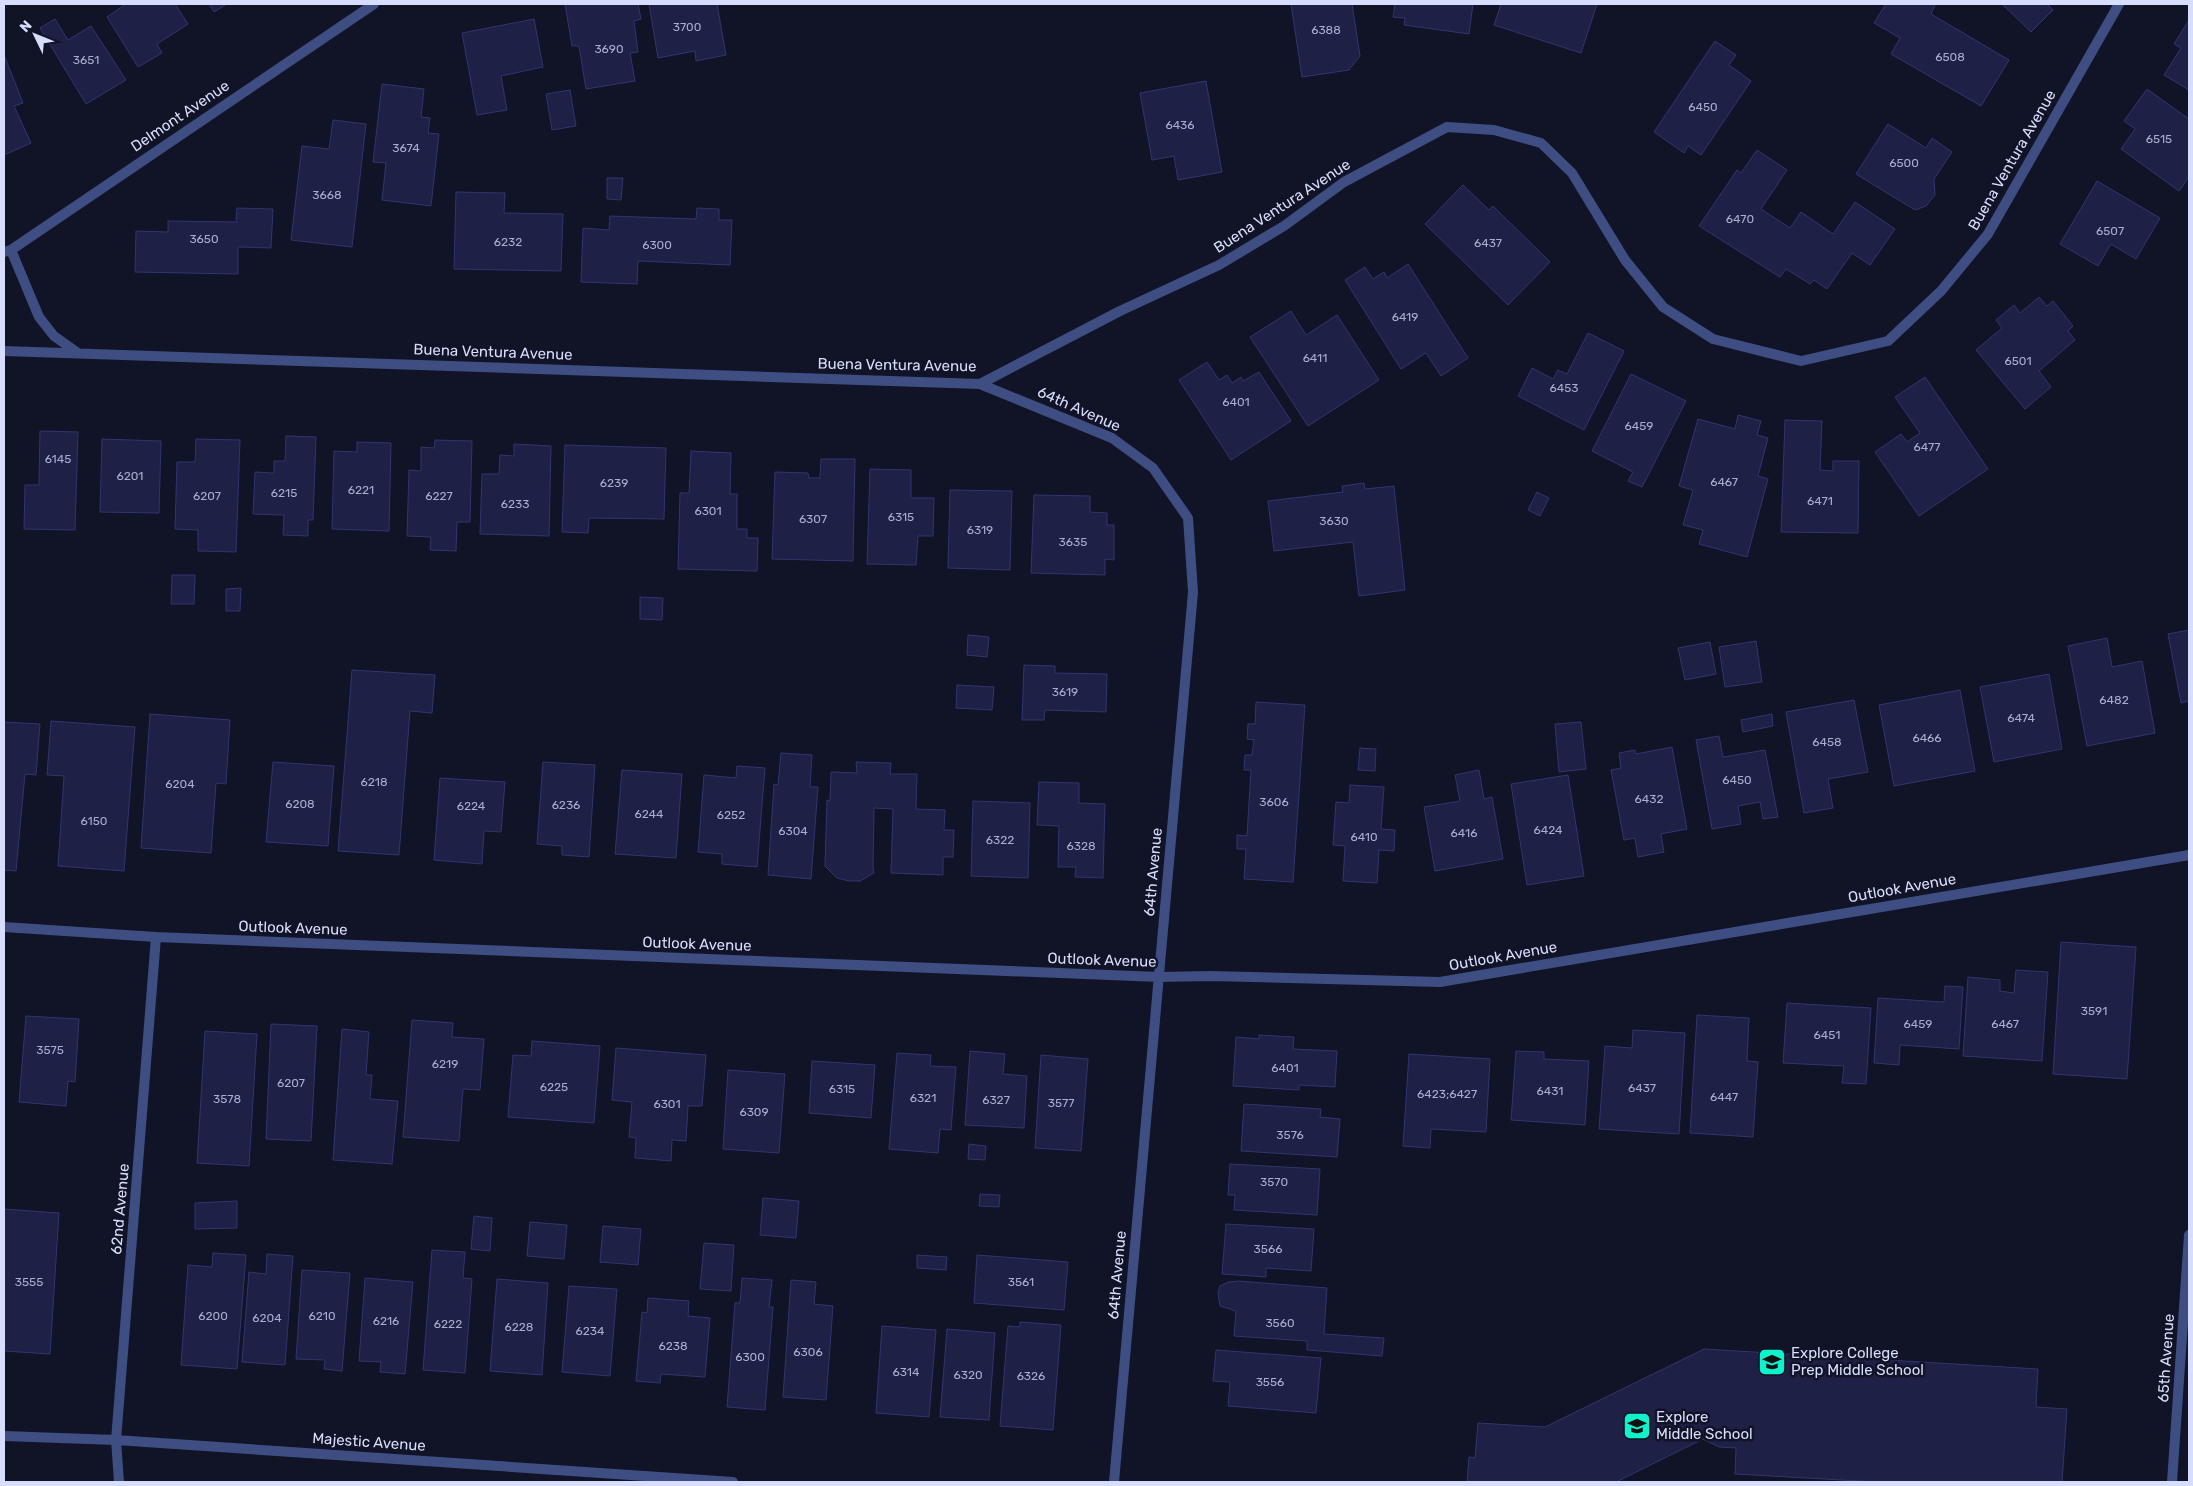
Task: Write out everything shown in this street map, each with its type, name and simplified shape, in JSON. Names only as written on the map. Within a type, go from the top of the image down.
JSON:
[{"type":"street","name":"Delmont Avenue","points":[[7,251],[374,4]]},
{"type":"street","name":"Buena Ventura Avenue","points":[[4,351],[78,352],[980,384],[1120,311],[1219,264],[1284,226],[1344,182],[1447,127],[1494,130],[1540,143],[1572,173],[1625,260],[1663,308],[1713,339],[1801,361],[1888,341],[1941,291],[1988,234],[2120,4]]},
{"type":"street","points":[[7,251],[39,316],[54,336],[78,352]]},
{"type":"street","name":"64th Avenue","points":[[980,384],[1112,438],[1153,468],[1188,518],[1193,592],[1114,1482]]},
{"type":"street","name":"Outlook Avenue","points":[[4,927],[156,937],[1159,977],[1210,976],[1440,982],[2189,855]]},
{"type":"street","name":"62nd Avenue","points":[[119,1482],[116,1440],[156,937]]},
{"type":"street","name":"65th Avenue","points":[[2172,1482],[2189,1235]]},
{"type":"street","name":"Majestic Avenue","points":[[4,1436],[116,1440],[733,1482]]},
{"type":"building","points":[[126,4],[175,4],[188,24],[157,44],[162,53],[138,67],[107,17]]},
{"type":"building","points":[[209,4],[227,4],[214,12]]},
{"type":"building","points":[[565,4],[638,4],[641,19],[634,21],[638,52],[630,53],[635,81],[586,89],[579,46],[572,46]]},
{"type":"building","points":[[649,4],[717,4],[726,55],[696,61],[695,51],[658,58]]},
{"type":"building","points":[[1291,4],[1352,4],[1360,56],[1349,70],[1302,77]]},
{"type":"building","points":[[1395,4],[1473,4],[1469,34],[1404,25],[1405,18],[1393,17]]},
{"type":"building","points":[[1501,4],[1597,4],[1581,53],[1494,25]]},
{"type":"building","points":[[1886,4],[1935,5],[1931,14],[2009,60],[1981,106],[1891,54],[1900,38],[1874,23]]},
{"type":"building","points":[[2002,4],[2047,4],[2053,10],[2031,32]]},
{"type":"building","points":[[55,19],[68,40],[91,26],[126,80],[86,104],[40,28]]},
{"type":"building","points":[[534,19],[543,67],[501,76],[507,110],[477,115],[462,33]]},
{"type":"building","points":[[2189,20],[2189,90],[2164,75],[2181,48],[2174,44]]},
{"type":"building","points":[[1715,41],[1736,55],[1729,65],[1751,81],[1701,155],[1688,146],[1684,153],[1654,132]]},
{"type":"building","points":[[4,55],[23,103],[14,106],[31,143],[4,155]]},
{"type":"building","points":[[1206,81],[1222,172],[1178,180],[1174,156],[1152,160],[1140,93]]},
{"type":"building","points":[[382,84],[424,89],[421,117],[430,118],[428,133],[439,134],[431,206],[382,200],[386,163],[373,162]]},
{"type":"building","points":[[2147,89],[2189,119],[2189,177],[2179,191],[2121,149],[2135,129],[2124,121]]},
{"type":"building","points":[[570,90],[576,126],[552,130],[546,94]]},
{"type":"building","points":[[333,120],[366,124],[352,247],[291,240],[302,146],[329,149]]},
{"type":"building","points":[[1888,124],[1926,148],[1932,138],[1952,152],[1934,179],[1935,195],[1926,206],[1915,210],[1856,174]]},
{"type":"building","points":[[1757,150],[1787,170],[1761,209],[1790,228],[1801,212],[1833,234],[1855,202],[1895,229],[1870,265],[1852,253],[1827,289],[1814,280],[1810,284],[1786,269],[1780,277],[1699,226],[1737,170],[1741,173]]},
{"type":"building","points":[[607,178],[623,178],[621,200],[607,199]]},
{"type":"building","points":[[2097,181],[2160,218],[2136,259],[2111,244],[2098,266],[2060,244]]},
{"type":"building","points":[[1463,185],[1489,210],[1493,206],[1550,262],[1508,305],[1425,224]]},
{"type":"building","points":[[456,192],[505,193],[504,213],[563,214],[561,271],[454,269]]},
{"type":"building","points":[[237,208],[273,209],[271,248],[238,247],[238,274],[135,272],[136,231],[168,232],[168,221],[236,222]]},
{"type":"building","points":[[697,208],[719,209],[719,220],[732,220],[730,265],[638,261],[637,284],[581,282],[583,228],[609,230],[610,216],[696,219]]},
{"type":"building","points":[[1408,264],[1468,358],[1441,376],[1426,353],[1401,369],[1345,280],[1365,267],[1373,279],[1384,272],[1387,278]]},
{"type":"building","points":[[2039,297],[2047,306],[2053,301],[2073,326],[2068,331],[2075,340],[2039,371],[2051,387],[2025,409],[1976,350],[2002,328],[1996,320],[2014,305],[2020,313]]},
{"type":"building","points":[[1291,311],[1306,335],[1337,315],[1379,380],[1308,426],[1250,337]]},
{"type":"building","points":[[1588,333],[1624,351],[1584,430],[1518,396],[1532,368],[1553,379],[1558,370],[1567,374]]},
{"type":"building","points":[[1207,362],[1219,380],[1227,375],[1232,383],[1241,377],[1243,381],[1259,372],[1291,421],[1231,460],[1179,380]]},
{"type":"building","points":[[1631,374],[1686,401],[1642,487],[1628,481],[1633,472],[1592,451]]},
{"type":"building","points":[[1925,377],[1988,469],[1919,516],[1875,452],[1901,434],[1907,442],[1920,433],[1895,397]]},
{"type":"building","points":[[1738,415],[1761,421],[1757,435],[1768,438],[1758,476],[1768,479],[1747,557],[1699,544],[1703,530],[1683,525],[1693,490],[1679,486],[1698,419],[1735,429]]},
{"type":"building","points":[[1785,420],[1822,421],[1820,470],[1833,471],[1833,461],[1859,461],[1858,533],[1781,532]]},
{"type":"building","points":[[40,431],[78,432],[75,530],[24,529],[25,485],[39,485]]},
{"type":"building","points":[[286,436],[316,437],[313,520],[308,520],[308,536],[283,535],[284,515],[253,514],[255,472],[274,473],[274,461],[285,461]]},
{"type":"building","points":[[102,439],[161,441],[159,513],[100,512]]},
{"type":"building","points":[[196,439],[240,440],[236,552],[198,551],[198,530],[175,529],[177,462],[195,462]]},
{"type":"building","points":[[435,440],[472,441],[470,522],[457,522],[456,551],[430,550],[431,537],[407,536],[409,470],[421,471],[421,447],[434,448]]},
{"type":"building","points":[[357,442],[391,443],[389,531],[332,529],[334,451],[357,452]]},
{"type":"building","points":[[514,444],[551,446],[549,536],[480,534],[482,474],[499,474],[500,455],[514,456]]},
{"type":"building","points":[[565,445],[666,448],[664,519],[589,518],[588,533],[562,532]]},
{"type":"building","points":[[691,451],[731,453],[730,494],[737,494],[737,529],[747,529],[747,538],[758,538],[757,571],[678,569],[680,493],[689,493]]},
{"type":"building","points":[[821,459],[855,459],[853,561],[772,559],[775,472],[808,473],[809,478],[820,478]]},
{"type":"building","points":[[870,469],[911,470],[911,498],[934,498],[933,536],[918,536],[916,565],[867,564]]},
{"type":"building","points":[[1364,483],[1365,489],[1394,486],[1405,590],[1359,596],[1353,542],[1274,551],[1268,501],[1343,492],[1342,486]]},
{"type":"building","points":[[950,490],[1012,491],[1010,570],[948,568]]},
{"type":"building","points":[[1537,492],[1549,498],[1540,516],[1528,510]]},
{"type":"building","points":[[1034,495],[1090,496],[1090,512],[1107,513],[1107,525],[1114,525],[1114,560],[1105,559],[1105,575],[1031,573]]},
{"type":"building","points":[[172,575],[195,575],[194,604],[171,604]]},
{"type":"building","points":[[241,588],[240,611],[226,611],[226,589]]},
{"type":"building","points":[[640,597],[663,598],[662,620],[640,619]]},
{"type":"building","points":[[2189,630],[2189,701],[2181,703],[2168,634]]},
{"type":"building","points":[[968,635],[989,637],[987,657],[967,655]]},
{"type":"building","points":[[2107,638],[2112,667],[2142,661],[2155,733],[2087,746],[2068,646]]},
{"type":"building","points":[[1756,641],[1762,682],[1725,687],[1719,647]]},
{"type":"building","points":[[1710,642],[1716,674],[1685,680],[1678,648]]},
{"type":"building","points":[[1024,665],[1055,666],[1055,673],[1107,674],[1106,712],[1045,710],[1044,720],[1022,720]]},
{"type":"building","points":[[352,670],[435,675],[432,713],[410,711],[399,855],[338,851]]},
{"type":"building","points":[[2049,674],[2062,749],[1994,762],[1980,687]]},
{"type":"building","points":[[957,685],[994,687],[992,710],[956,708]]},
{"type":"building","points":[[1960,690],[1975,771],[1894,786],[1879,705]]},
{"type":"building","points":[[1854,700],[1868,772],[1828,779],[1833,808],[1804,813],[1786,712]]},
{"type":"building","points":[[1256,702],[1305,705],[1293,882],[1244,879],[1246,849],[1237,849],[1237,835],[1247,836],[1251,770],[1244,770],[1245,755],[1252,755],[1254,740],[1247,739],[1248,724],[1255,724]]},
{"type":"building","points":[[150,714],[230,720],[226,784],[216,783],[211,853],[141,848]]},
{"type":"building","points":[[1772,714],[1773,726],[1743,732],[1741,720]]},
{"type":"building","points":[[51,721],[135,727],[124,871],[58,866],[64,776],[47,775]]},
{"type":"building","points":[[4,722],[40,724],[36,775],[25,774],[16,871],[4,870]]},
{"type":"building","points":[[1581,722],[1586,769],[1559,772],[1555,724]]},
{"type":"building","points":[[1719,736],[1723,757],[1765,750],[1778,817],[1763,819],[1760,802],[1738,806],[1741,824],[1712,829],[1696,740]]},
{"type":"building","points":[[1672,747],[1687,829],[1661,834],[1664,852],[1638,857],[1635,838],[1624,840],[1611,770],[1621,768],[1619,753],[1635,750],[1636,754]]},
{"type":"building","points":[[1360,748],[1376,749],[1375,771],[1358,770]]},
{"type":"building","points":[[781,753],[812,755],[810,787],[818,787],[811,879],[768,875],[774,784],[778,785]]},
{"type":"building","points":[[273,762],[334,766],[328,846],[266,842]]},
{"type":"building","points":[[543,762],[595,765],[589,857],[562,855],[562,846],[537,844]]},
{"type":"building","points":[[856,762],[891,763],[890,774],[917,774],[916,809],[945,810],[944,830],[954,830],[953,857],[943,857],[943,875],[891,873],[893,809],[874,808],[874,873],[860,881],[849,881],[837,878],[825,866],[827,800],[830,801],[831,772],[857,773]]},
{"type":"building","points":[[737,766],[765,768],[757,867],[722,864],[722,854],[698,852],[704,775],[736,778]]},
{"type":"building","points":[[622,770],[682,774],[676,858],[615,854]]},
{"type":"building","points":[[1479,770],[1484,799],[1492,797],[1503,859],[1435,871],[1424,807],[1460,801],[1455,775]]},
{"type":"building","points":[[1568,775],[1584,876],[1527,885],[1511,784]]},
{"type":"building","points":[[440,778],[505,782],[501,832],[484,831],[482,864],[434,860]]},
{"type":"building","points":[[1039,782],[1079,783],[1079,803],[1105,804],[1103,878],[1075,877],[1076,867],[1058,867],[1059,826],[1037,825]]},
{"type":"building","points":[[1350,785],[1384,787],[1381,829],[1395,830],[1394,851],[1379,850],[1377,883],[1343,881],[1345,846],[1333,845],[1336,802],[1349,803]]},
{"type":"building","points":[[973,801],[1030,803],[1028,878],[971,876]]},
{"type":"building","points":[[2061,942],[2136,947],[2127,1079],[2053,1074]]},
{"type":"building","points":[[2016,970],[2048,972],[2042,1061],[1963,1056],[1968,977],[2000,980],[2000,991],[2014,993]]},
{"type":"building","points":[[1945,986],[1963,987],[1959,1049],[1900,1045],[1899,1065],[1874,1063],[1878,998],[1944,1002]]},
{"type":"building","points":[[1787,1003],[1871,1008],[1866,1084],[1842,1083],[1844,1066],[1783,1063]]},
{"type":"building","points":[[1697,1015],[1749,1018],[1747,1061],[1758,1062],[1753,1137],[1690,1133]]},
{"type":"building","points":[[26,1016],[79,1019],[75,1082],[68,1081],[66,1106],[19,1102]]},
{"type":"building","points":[[412,1020],[453,1023],[452,1037],[484,1039],[480,1090],[463,1089],[459,1141],[403,1137]]},
{"type":"building","points":[[271,1024],[317,1026],[311,1141],[266,1139]]},
{"type":"building","points":[[342,1029],[369,1032],[366,1075],[372,1075],[370,1099],[398,1101],[392,1164],[333,1160]]},
{"type":"building","points":[[1633,1030],[1685,1033],[1679,1134],[1599,1129],[1605,1046],[1632,1048]]},
{"type":"building","points":[[205,1031],[257,1034],[249,1166],[197,1163]]},
{"type":"building","points":[[1259,1035],[1294,1037],[1293,1049],[1337,1051],[1335,1087],[1299,1085],[1299,1090],[1233,1086],[1236,1037],[1259,1039]]},
{"type":"building","points":[[532,1041],[600,1046],[594,1123],[508,1117],[513,1055],[531,1056]]},
{"type":"building","points":[[616,1048],[706,1055],[702,1106],[688,1106],[686,1141],[672,1140],[671,1161],[635,1158],[636,1138],[629,1137],[632,1102],[612,1100]]},
{"type":"building","points":[[970,1051],[1005,1054],[1003,1074],[1027,1076],[1024,1128],[965,1125]]},
{"type":"building","points":[[1516,1051],[1544,1052],[1544,1059],[1589,1061],[1585,1125],[1511,1120]]},
{"type":"building","points":[[897,1053],[931,1055],[930,1066],[956,1067],[951,1130],[940,1129],[938,1153],[889,1149]]},
{"type":"building","points":[[1409,1054],[1490,1059],[1486,1132],[1431,1129],[1430,1148],[1403,1146]]},
{"type":"building","points":[[1041,1055],[1088,1059],[1081,1151],[1035,1148]]},
{"type":"building","points":[[812,1061],[875,1065],[871,1118],[809,1113]]},
{"type":"building","points":[[728,1070],[785,1074],[779,1153],[723,1149]]},
{"type":"building","points":[[1244,1104],[1321,1109],[1320,1117],[1340,1119],[1337,1157],[1241,1151]]},
{"type":"building","points":[[969,1144],[986,1146],[985,1160],[968,1159]]},
{"type":"building","points":[[1230,1164],[1320,1169],[1317,1215],[1234,1210],[1235,1195],[1228,1195]]},
{"type":"building","points":[[980,1194],[1000,1195],[999,1207],[979,1206]]},
{"type":"building","points":[[763,1198],[799,1201],[796,1238],[760,1235]]},
{"type":"building","points":[[237,1201],[237,1228],[195,1229],[195,1203]]},
{"type":"building","points":[[4,1209],[59,1213],[50,1354],[4,1351]]},
{"type":"building","points":[[474,1216],[492,1218],[490,1251],[471,1249]]},
{"type":"building","points":[[530,1222],[567,1225],[564,1259],[527,1256]]},
{"type":"building","points":[[1226,1224],[1314,1229],[1311,1271],[1266,1268],[1266,1277],[1222,1274]]},
{"type":"building","points":[[603,1226],[641,1229],[638,1265],[600,1262]]},
{"type":"building","points":[[704,1243],[734,1245],[731,1291],[700,1289]]},
{"type":"building","points":[[432,1250],[465,1252],[463,1278],[472,1279],[465,1373],[423,1370]]},
{"type":"building","points":[[213,1253],[246,1255],[237,1369],[181,1365],[188,1265],[212,1267]]},
{"type":"building","points":[[267,1254],[293,1256],[285,1365],[242,1362],[249,1272],[266,1274]]},
{"type":"building","points":[[917,1255],[947,1257],[946,1270],[917,1268]]},
{"type":"building","points":[[977,1255],[1068,1262],[1064,1310],[974,1303]]},
{"type":"building","points":[[302,1270],[350,1273],[342,1371],[324,1369],[325,1360],[296,1359]]},
{"type":"building","points":[[365,1278],[413,1282],[405,1374],[380,1372],[381,1362],[359,1361]]},
{"type":"building","points":[[742,1278],[772,1280],[769,1307],[773,1307],[765,1410],[727,1407],[735,1303],[740,1303]]},
{"type":"building","points":[[497,1279],[548,1283],[542,1375],[490,1371]]},
{"type":"building","points":[[791,1280],[816,1282],[814,1304],[833,1306],[826,1400],[783,1397]]},
{"type":"building","points":[[1238,1281],[1327,1288],[1324,1334],[1384,1338],[1382,1356],[1307,1350],[1307,1341],[1234,1336],[1236,1311],[1220,1306],[1218,1293],[1220,1286],[1228,1282]]},
{"type":"building","points":[[569,1286],[617,1289],[610,1376],[562,1372]]},
{"type":"building","points":[[648,1298],[689,1301],[688,1316],[710,1318],[705,1377],[661,1374],[660,1383],[636,1381],[642,1312],[647,1313]]},
{"type":"building","points":[[1020,1322],[1061,1325],[1053,1430],[1000,1426],[1008,1326],[1020,1327]]},
{"type":"building","points":[[882,1326],[936,1330],[929,1417],[876,1413]]},
{"type":"building","points":[[947,1329],[995,1333],[989,1420],[940,1417]]},
{"type":"building","points":[[1704,1349],[2038,1369],[2036,1407],[2067,1409],[2062,1482],[1877,1482],[1735,1474],[1736,1448],[1719,1447],[1703,1439],[1616,1482],[1467,1482],[1469,1457],[1475,1458],[1478,1423],[1545,1427]]},
{"type":"building","points":[[1216,1350],[1321,1358],[1316,1413],[1228,1406],[1230,1382],[1213,1381]]},
{"type":"place","name":"Explore College Prep Middle School","points":[[1772,1362]]},
{"type":"place","name":"Explore Middle School","points":[[1637,1426]]}]
